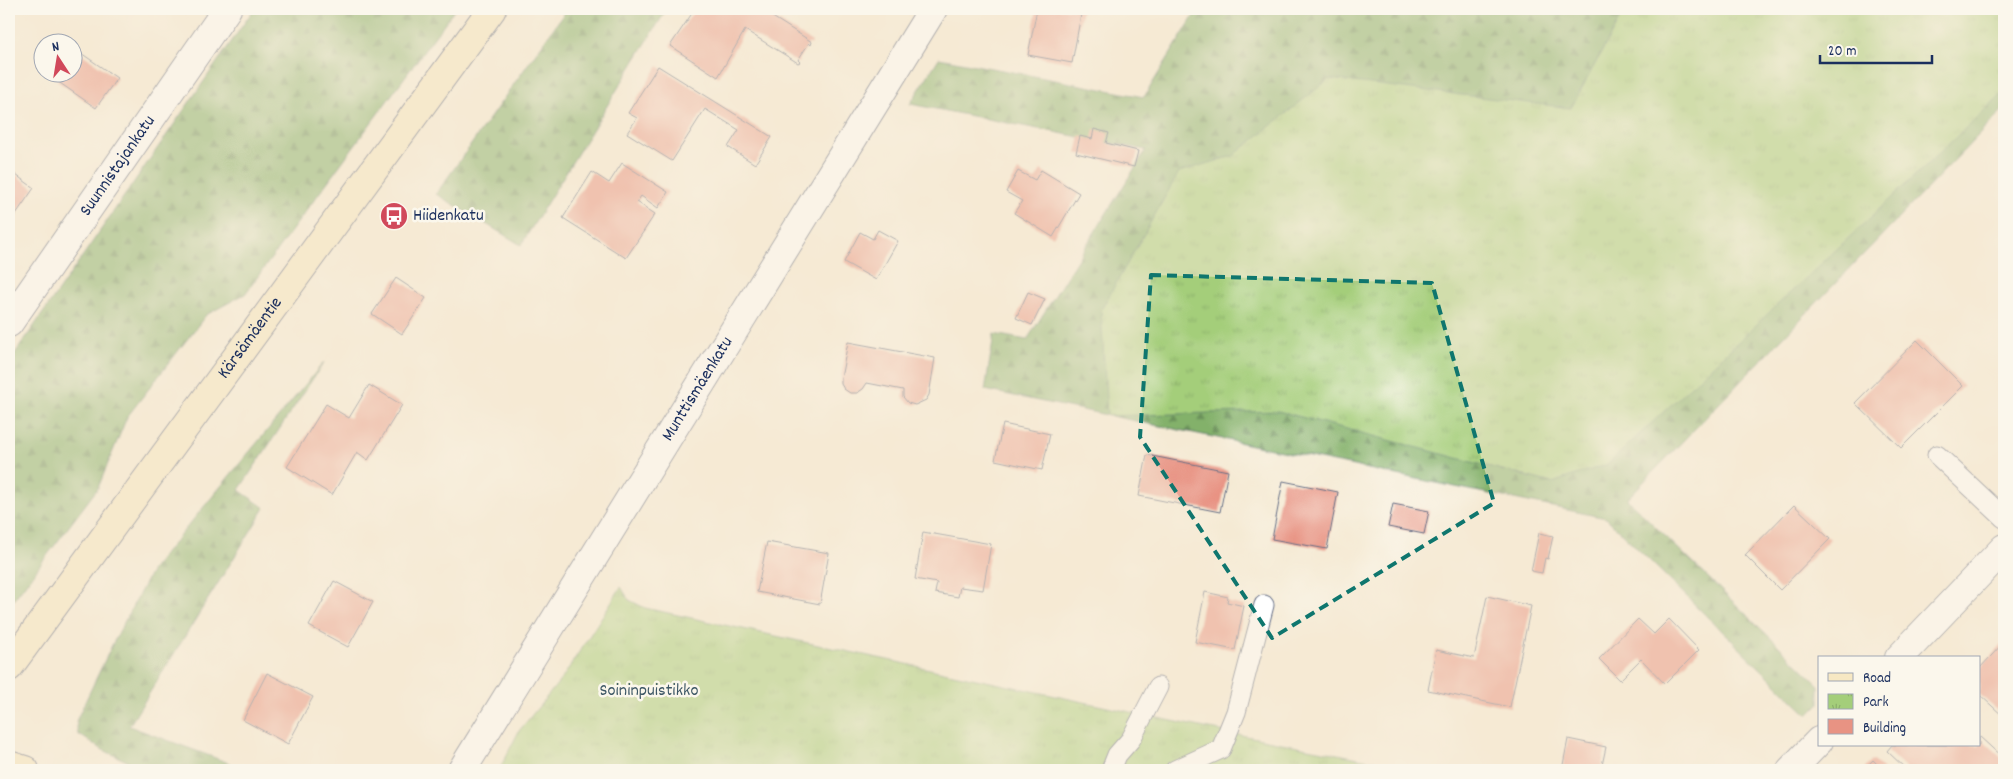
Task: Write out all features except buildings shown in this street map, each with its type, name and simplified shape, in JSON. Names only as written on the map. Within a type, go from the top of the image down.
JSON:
[{"type":"street","name":"Suunnistajankatu","points":[[9,323],[227,9]]},
{"type":"street","name":"Kärsämäentie","points":[[9,667],[492,9]]},
{"type":"street","name":"Munttismäenkatu","points":[[462,770],[933,9]]},
{"type":"street","points":[[1901,656],[2004,548]]},
{"type":"street","points":[[1791,770],[1818,742]]},
{"type":"street","points":[[9,765],[25,770]]},
{"type":"lane","points":[[1937,455],[2004,518]]},
{"type":"lane","points":[[1174,770],[1221,749],[1236,712],[1264,605]]},
{"type":"lane","points":[[1111,770],[1117,755],[1131,740],[1158,687]]},
{"type":"highlighted area","points":[[1151,275],[1432,283],[1494,503],[1272,638],[1140,437]]},
{"type":"green space","points":[[254,9],[455,9],[245,294],[206,315],[127,417],[98,488],[9,606],[9,362]]},
{"type":"green space","points":[[567,9],[667,9],[521,245],[436,194]]},
{"type":"green space","points":[[1198,9],[2004,9],[2004,109],[1627,499],[1818,684],[1818,705],[1808,715],[1606,518],[985,390],[994,334],[1027,340],[1146,150],[910,104],[939,58],[1144,97]]},
{"type":"green space","points":[[1625,9],[2004,9],[2004,92],[1608,464],[1552,483],[1278,411],[1107,416],[1101,310],[1179,172],[1233,156],[1329,79],[1571,108]]},
{"type":"green space","points":[[324,362],[239,490],[265,508],[129,726],[248,770],[146,770],[103,750],[78,734],[76,721],[112,645],[153,568]]},
{"type":"green space","name":"Soininpuistikko","points":[[621,587],[629,600],[645,608],[1205,728],[1420,770],[499,770],[519,731],[563,677]]},
{"type":"place","name":"Hiidenkatu","points":[[394,216]]}]
